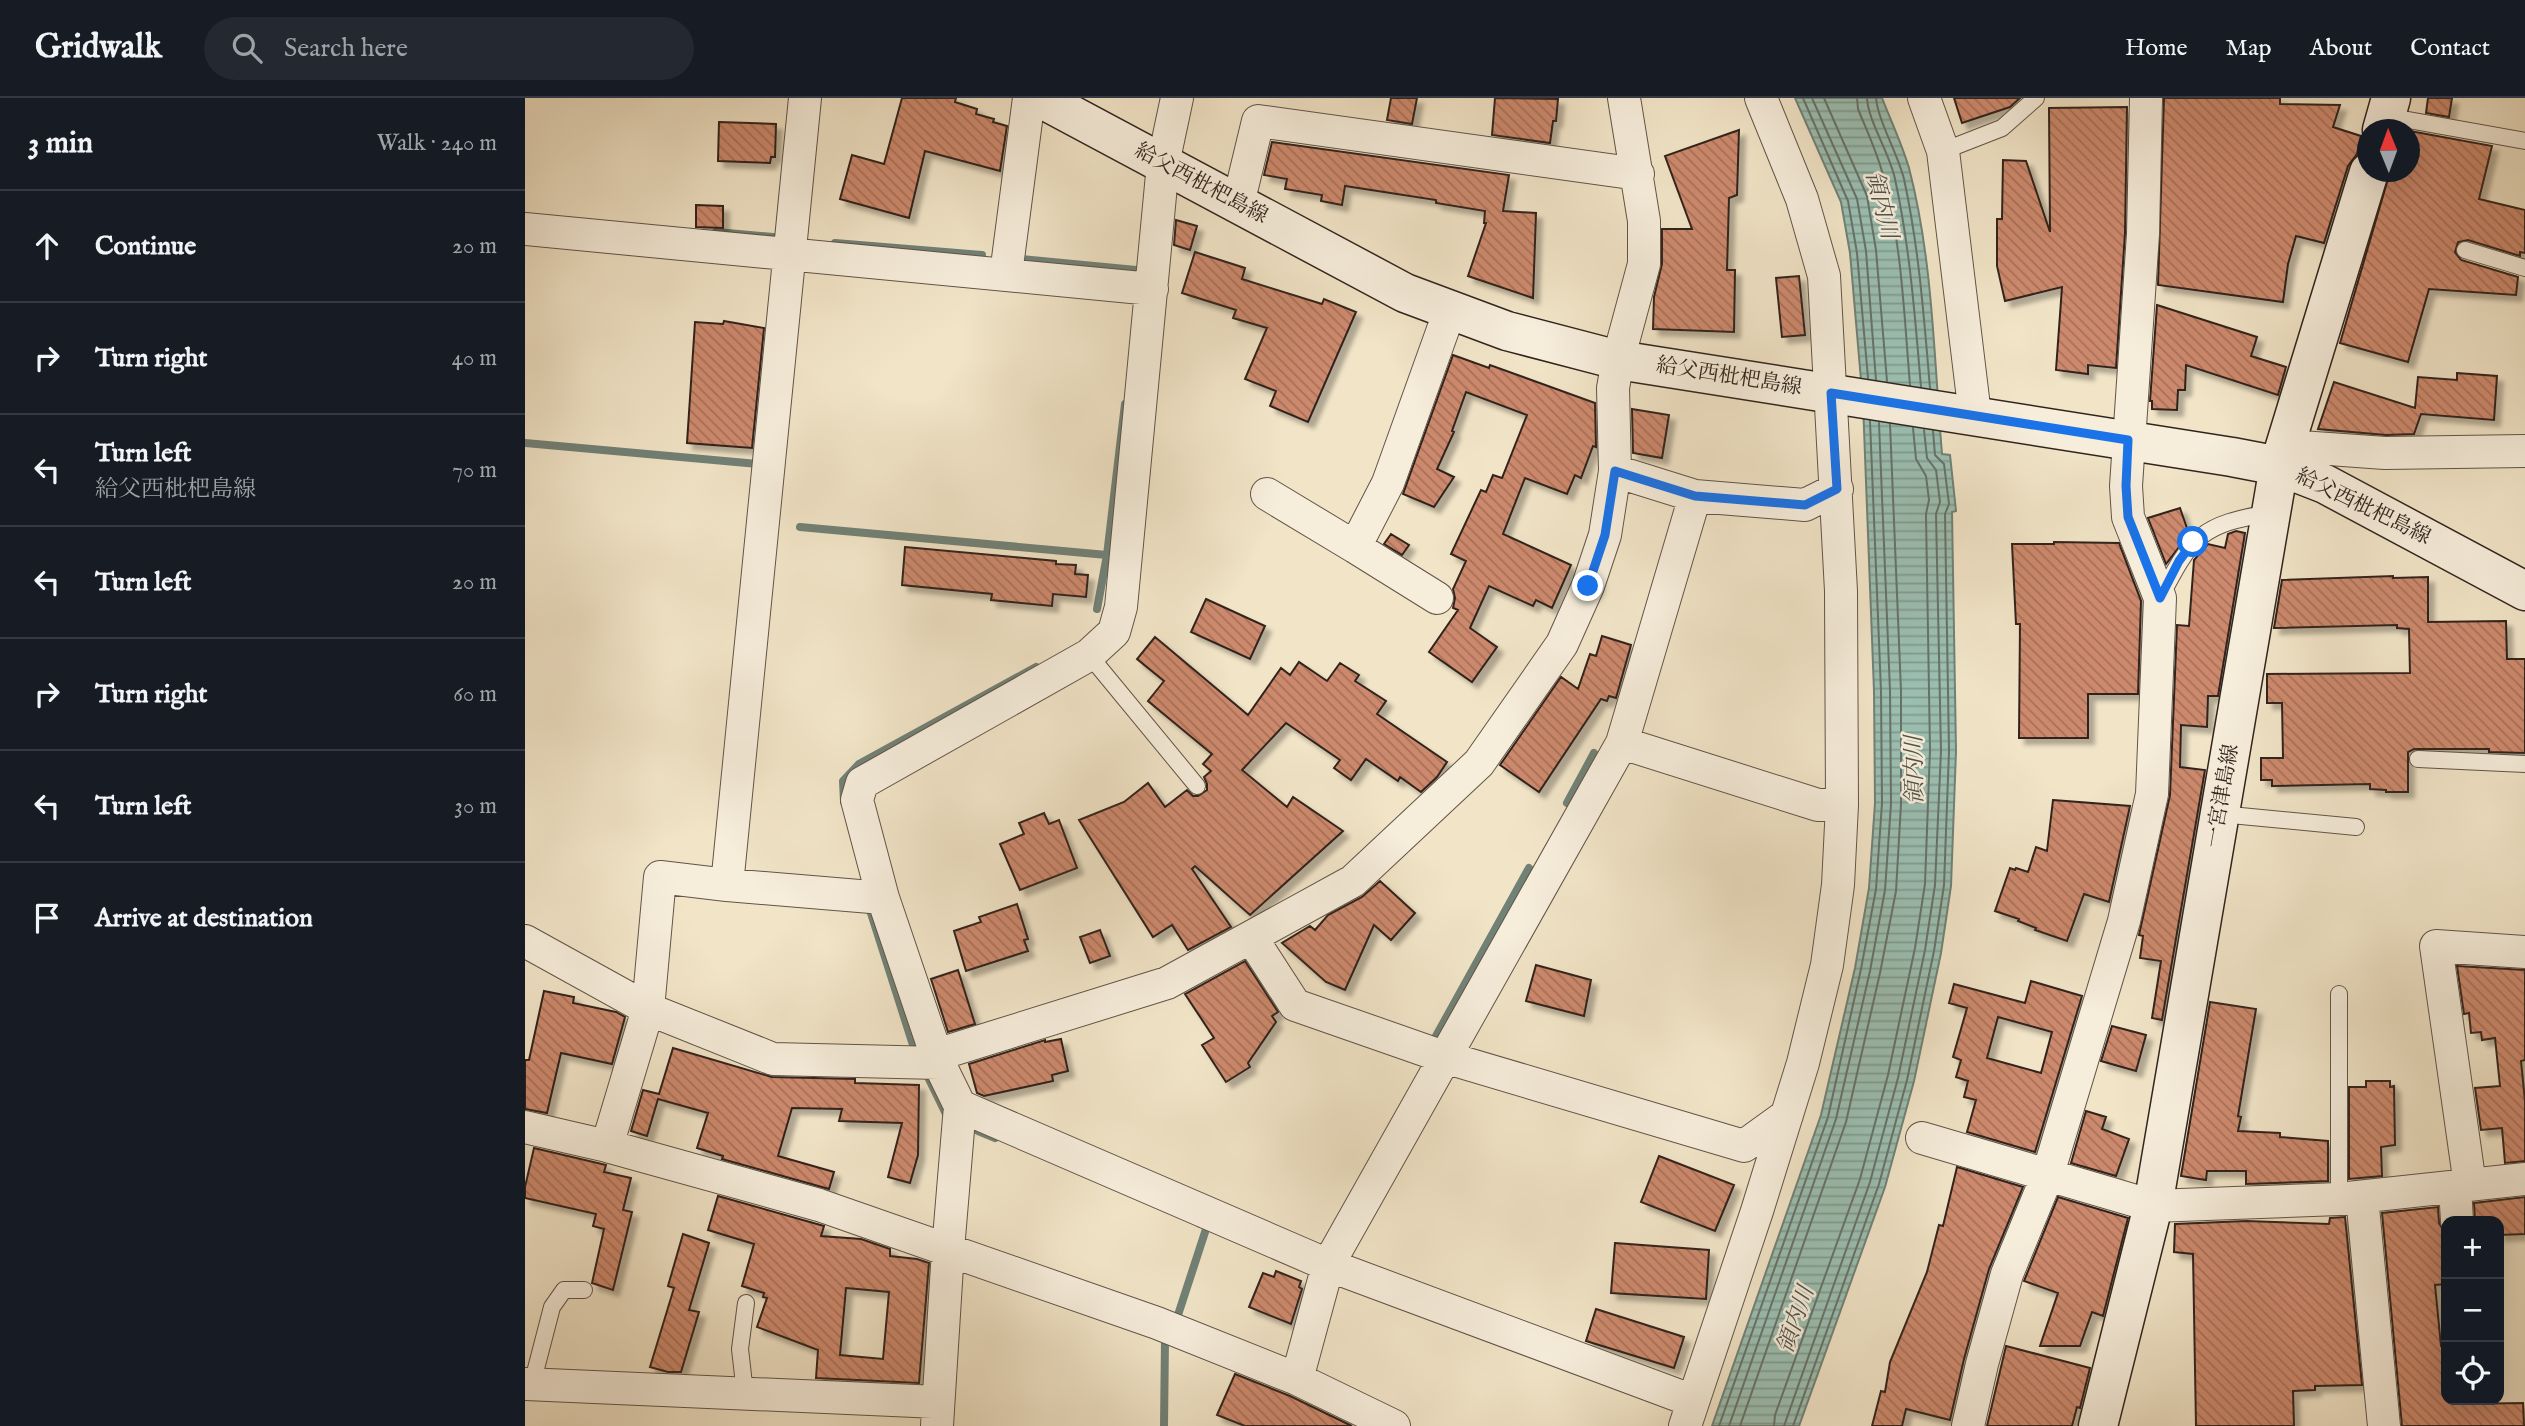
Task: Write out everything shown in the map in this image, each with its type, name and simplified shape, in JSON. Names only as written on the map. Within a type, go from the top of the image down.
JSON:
[{"type":"main road","name":"給父西枇杷島線","points":[[1040,98],[1405,293],[1507,331],[1618,360],[2128,440],[2282,456],[2325,484],[2525,591]]},
{"type":"main road","name":"一宮津島線","points":[[2098,1426],[2153,1206],[2282,456],[2366,182]]},
{"type":"street","points":[[727,885],[805,98]]},
{"type":"street","points":[[1006,274],[1029,98]]},
{"type":"street","points":[[529,1384],[745,1393],[938,1414],[960,1106],[938,1059],[883,898],[857,800],[862,783],[1089,656],[1114,632],[1121,607],[1163,163],[1177,98]]},
{"type":"street","points":[[525,941],[648,1010],[773,1059],[938,1059],[1167,983],[1353,881],[1479,762],[1562,643],[1588,586],[1605,535],[1615,471],[1613,388],[1644,264],[1644,221],[1624,98]]},
{"type":"street","points":[[960,1106],[1328,1265],[1689,1414],[1803,1063],[1827,965],[1838,884],[1842,805],[1841,591],[1835,393],[1824,276],[1802,199],[1761,98]]},
{"type":"street","points":[[1924,98],[1943,151],[1972,415]]},
{"type":"street","points":[[1968,1426],[2007,1275],[2048,1174],[2124,921],[2152,794],[2160,598],[2128,517],[2126,486],[2143,234],[2146,98]]},
{"type":"street","points":[[1238,204],[1258,121],[1637,174]]},
{"type":"street","points":[[525,229],[1152,289]]},
{"type":"street","points":[[1355,547],[1388,483],[1450,310]]},
{"type":"street","points":[[2282,456],[2525,452]]},
{"type":"street","points":[[1615,471],[1695,496],[1805,505],[1837,489]]},
{"type":"street","points":[[1266,494],[1437,598]]},
{"type":"street","points":[[1297,1379],[1328,1265],[1622,743],[1695,496]]},
{"type":"street","points":[[1622,743],[1818,805],[1842,805]]},
{"type":"street","points":[[607,1146],[648,1010],[660,877],[883,898]]},
{"type":"street","points":[[1251,937],[1295,1005],[1444,1057],[1744,1146],[1787,1115]]},
{"type":"street","points":[[2458,1216],[2462,1186],[2436,946],[2525,952]]},
{"type":"street","points":[[525,1127],[607,1146],[820,1205],[1157,1323],[1297,1379],[1394,1426]]},
{"type":"street","points":[[1922,1138],[2153,1206],[2351,1198],[2525,1179]]},
{"type":"street","points":[[2351,1198],[2384,1426]]},
{"type":"lane","points":[[1943,151],[2001,128],[2036,98]]},
{"type":"lane","points":[[2386,114],[2525,141]]},
{"type":"lane","points":[[2465,250],[2525,268]]},
{"type":"lane","points":[[2160,598],[2179,561],[2193,542],[2214,526],[2271,513]]},
{"type":"lane","points":[[1089,656],[1198,786]]},
{"type":"lane","points":[[2418,759],[2525,764]]},
{"type":"lane","points":[[2220,814],[2356,828]]},
{"type":"lane","points":[[2339,994],[2351,1198]]},
{"type":"lane","points":[[529,1384],[552,1307],[564,1290],[584,1290]]},
{"type":"lane","points":[[745,1393],[740,1349],[746,1303]]},
{"type":"water","name":"領内川","points":[[1795,98],[1882,98],[1909,168],[1917,203],[1928,274],[1942,454],[1950,455],[1956,511],[1952,512],[1956,751],[1951,886],[1941,953],[1914,1081],[1885,1187],[1799,1426],[1712,1426],[1821,1115],[1855,968],[1869,888],[1875,803],[1874,691],[1863,403],[1850,253],[1841,202]]},
{"type":"building","points":[[902,98],[956,98],[955,102],[977,109],[976,114],[1007,126],[1000,171],[925,151],[909,218],[840,199],[852,155],[884,164]]},
{"type":"building","points":[[1391,98],[1417,98],[1412,124],[1387,120]]},
{"type":"building","points":[[1495,98],[1558,99],[1550,143],[1492,135]]},
{"type":"building","points":[[1954,98],[2020,98],[2010,107],[1962,123]]},
{"type":"building","points":[[2164,98],[2280,98],[2280,104],[2340,105],[2333,127],[2357,135],[2357,154],[2348,166],[2324,243],[2296,236],[2288,264],[2283,302],[2158,285]]},
{"type":"building","points":[[2428,98],[2452,98],[2449,117],[2426,113]]},
{"type":"building","points":[[2127,107],[2125,233],[2116,368],[2088,365],[2088,374],[2056,370],[2062,287],[2005,301],[1997,266],[1997,219],[2002,219],[2003,160],[2026,161],[2050,232],[2049,108]]},
{"type":"building","points":[[719,122],[776,124],[775,157],[771,157],[770,163],[718,161]]},
{"type":"building","points":[[1739,130],[1737,195],[1729,198],[1727,270],[1735,270],[1734,332],[1653,329],[1654,297],[1662,264],[1662,229],[1692,229],[1665,156]]},
{"type":"building","points":[[2420,133],[2492,146],[2479,199],[2525,210],[2525,253],[2520,252],[2520,256],[2468,240],[2458,242],[2455,252],[2461,260],[2518,277],[2516,295],[2429,289],[2408,362],[2340,343],[2387,182],[2420,182]]},
{"type":"building","points":[[1272,142],[1509,175],[1503,211],[1536,213],[1533,298],[1468,276],[1486,223],[1485,211],[1436,203],[1436,200],[1345,186],[1342,205],[1321,201],[1322,195],[1285,189],[1287,179],[1264,175]]},
{"type":"building","points":[[696,205],[723,206],[723,228],[696,227]]},
{"type":"building","points":[[1176,220],[1197,226],[1190,250],[1174,245]]},
{"type":"building","points":[[1195,252],[1245,268],[1242,279],[1322,304],[1324,299],[1356,312],[1308,422],[1270,406],[1276,391],[1245,379],[1267,328],[1233,318],[1236,310],[1182,293]]},
{"type":"building","points":[[1799,276],[1805,335],[1782,337],[1776,278]]},
{"type":"building","points":[[2157,305],[2257,337],[2251,356],[2286,367],[2278,395],[2186,365],[2185,390],[2178,390],[2177,410],[2152,409],[2150,401]]},
{"type":"building","points":[[724,321],[764,328],[752,448],[687,443],[695,322],[723,324]]},
{"type":"building","points":[[1453,355],[1489,368],[1490,365],[1595,403],[1596,447],[1593,446],[1581,478],[1575,475],[1567,494],[1525,478],[1503,534],[1571,565],[1552,608],[1536,600],[1533,606],[1489,586],[1470,628],[1497,647],[1472,682],[1429,652],[1458,610],[1453,608],[1453,589],[1466,561],[1451,554],[1481,490],[1486,492],[1493,475],[1502,478],[1527,415],[1466,392],[1452,431],[1454,432],[1437,469],[1454,477],[1434,507],[1403,494]]},
{"type":"building","points":[[2457,373],[2497,376],[2494,420],[2421,414],[2414,434],[2386,435],[2318,429],[2334,382],[2415,408],[2418,377],[2457,380]]},
{"type":"building","points":[[1632,409],[1669,415],[1662,458],[1633,453]]},
{"type":"building","points":[[2180,508],[2189,534],[2166,564],[2148,518]]},
{"type":"building","points":[[2236,531],[2245,533],[2218,696],[2208,696],[2207,727],[2181,725],[2180,767],[2205,770],[2162,1020],[2152,1018],[2161,961],[2140,958],[2143,936],[2139,935],[2170,795],[2177,625],[2189,626],[2194,560],[2208,544],[2225,548],[2228,534]]},
{"type":"building","points":[[1391,534],[1409,545],[1402,555],[1384,544]]},
{"type":"building","points":[[2119,543],[2141,601],[2138,694],[2088,694],[2088,738],[2019,738],[2020,624],[2016,624],[2012,544]]},
{"type":"building","points":[[905,547],[1076,565],[1075,574],[1088,575],[1086,597],[1053,594],[1052,606],[991,600],[992,594],[902,585]]},
{"type":"building","points":[[2428,577],[2428,622],[2506,621],[2507,659],[2525,659],[2525,753],[2489,752],[2489,749],[2414,749],[2408,752],[2408,792],[2370,789],[2370,784],[2272,786],[2272,780],[2261,780],[2261,758],[2283,758],[2282,703],[2267,703],[2267,674],[2410,673],[2409,629],[2397,628],[2397,625],[2274,628],[2282,580]]},
{"type":"building","points":[[1206,599],[1265,626],[1250,659],[1191,632]]},
{"type":"building","points":[[1602,636],[1631,645],[1616,698],[1609,696],[1607,701],[1601,699],[1539,792],[1500,765],[1561,677],[1578,689],[1590,654],[1596,656]]},
{"type":"building","points":[[1155,637],[1248,715],[1281,668],[1290,675],[1299,662],[1327,681],[1340,663],[1359,675],[1355,681],[1386,701],[1377,714],[1447,762],[1437,777],[1421,792],[1400,777],[1398,781],[1366,759],[1351,780],[1334,768],[1340,760],[1286,723],[1242,770],[1287,807],[1293,797],[1343,831],[1250,915],[1195,866],[1192,869],[1231,927],[1188,950],[1172,925],[1153,937],[1079,820],[1124,802],[1148,783],[1165,807],[1187,790],[1193,796],[1198,796],[1207,790],[1204,777],[1211,771],[1203,764],[1212,754],[1148,701],[1164,681],[1137,659]]},
{"type":"building","points":[[2053,800],[2130,806],[2109,902],[2084,894],[2067,941],[2035,930],[2036,928],[2018,921],[2019,919],[1995,911],[2010,868],[2028,872],[2036,847],[2047,851]]},
{"type":"building","points":[[1044,813],[1049,824],[1059,820],[1077,868],[1020,890],[1000,844],[1024,834],[1019,823]]},
{"type":"building","points":[[1380,881],[1415,913],[1391,940],[1374,925],[1345,990],[1326,982],[1282,943],[1310,926],[1315,930],[1328,915],[1362,897]]},
{"type":"building","points":[[1017,904],[1028,939],[1024,940],[1028,951],[966,971],[954,931],[981,922],[979,917]]},
{"type":"building","points":[[1100,930],[1110,956],[1090,963],[1080,937]]},
{"type":"building","points":[[1245,961],[1278,1012],[1272,1016],[1276,1022],[1248,1063],[1250,1067],[1226,1082],[1202,1045],[1214,1038],[1185,994]]},
{"type":"building","points":[[1536,965],[1591,980],[1584,1016],[1526,1001]]},
{"type":"building","points":[[2457,966],[2525,970],[2525,1060],[2521,1061],[2525,1101],[2525,1161],[2505,1163],[2502,1128],[2481,1130],[2475,1088],[2500,1086],[2495,1038],[2482,1040],[2481,1032],[2471,1033],[2469,1013],[2464,1014]]},
{"type":"building","points":[[958,970],[975,1024],[948,1032],[931,979]]},
{"type":"building","points":[[2031,981],[2082,996],[2035,1152],[1967,1132],[1976,1100],[1964,1097],[1968,1081],[1956,1077],[1961,1060],[1953,1057],[1967,1008],[1949,1003],[1954,984],[2025,1003]],"holes":[[[1998,1017],[2052,1032],[2041,1073],[1987,1058]]]},
{"type":"building","points":[[544,991],[574,997],[573,1003],[616,1012],[625,1017],[612,1064],[561,1053],[547,1113],[525,1109],[525,1060],[529,1060]]},
{"type":"building","points":[[2210,1002],[2256,1009],[2238,1116],[2241,1117],[2238,1131],[2280,1133],[2280,1137],[2328,1141],[2328,1181],[2246,1184],[2246,1171],[2207,1171],[2206,1180],[2181,1176]]},
{"type":"building","points":[[2112,1026],[2146,1035],[2136,1071],[2101,1061]]},
{"type":"building","points":[[1061,1039],[1068,1071],[1052,1075],[1053,1081],[984,1096],[977,1093],[969,1064],[1045,1040]]},
{"type":"building","points":[[673,1048],[772,1077],[855,1079],[855,1083],[919,1085],[918,1155],[910,1183],[888,1177],[902,1123],[839,1121],[842,1109],[792,1108],[778,1156],[834,1172],[829,1189],[722,1159],[723,1156],[697,1148],[708,1113],[658,1099],[647,1136],[631,1131],[643,1090],[659,1094]]},
{"type":"building","points":[[2366,1081],[2390,1081],[2390,1087],[2394,1086],[2395,1145],[2381,1147],[2382,1176],[2349,1179],[2349,1087],[2366,1087]]},
{"type":"building","points":[[2086,1111],[2106,1117],[2102,1129],[2129,1139],[2116,1176],[2071,1163]]},
{"type":"building","points":[[534,1148],[606,1165],[604,1172],[631,1178],[623,1210],[632,1212],[613,1290],[592,1283],[604,1229],[593,1226],[596,1214],[525,1198]]},
{"type":"building","points":[[1659,1156],[1734,1185],[1715,1231],[1641,1202]]},
{"type":"building","points":[[1957,1167],[2023,1187],[1989,1269],[1950,1420],[1906,1409],[1902,1426],[1872,1426],[1881,1391],[1885,1392],[1890,1362],[1927,1272],[1939,1225],[1943,1226]]},
{"type":"building","points":[[718,1196],[824,1226],[821,1236],[861,1239],[890,1249],[890,1256],[929,1263],[919,1383],[816,1378],[818,1350],[757,1327],[767,1298],[763,1297],[764,1293],[742,1286],[754,1244],[708,1230]],"holes":[[[846,1288],[889,1292],[883,1359],[840,1355]]]},
{"type":"building","points":[[2058,1197],[2128,1218],[2103,1316],[2092,1312],[2080,1346],[2040,1346],[2058,1293],[2024,1281]]},
{"type":"building","points":[[2525,1197],[2525,1234],[2504,1235],[2504,1216],[2475,1216],[2474,1203]]},
{"type":"building","points":[[2438,1207],[2441,1226],[2441,1284],[2435,1285],[2441,1346],[2441,1405],[2523,1403],[2524,1426],[2402,1426],[2382,1213]]},
{"type":"building","points":[[2345,1217],[2362,1385],[2315,1386],[2315,1390],[2293,1391],[2294,1426],[2196,1426],[2193,1254],[2174,1252],[2175,1224],[2246,1221],[2329,1224],[2330,1218]]},
{"type":"building","points":[[683,1234],[709,1243],[689,1310],[699,1312],[681,1372],[668,1372],[650,1367],[674,1288],[668,1286]]},
{"type":"building","points":[[1615,1243],[1709,1250],[1706,1299],[1611,1293]]},
{"type":"building","points":[[1276,1271],[1301,1281],[1299,1287],[1302,1289],[1291,1324],[1249,1307],[1263,1273],[1274,1277]]},
{"type":"building","points":[[1596,1309],[1684,1337],[1674,1368],[1586,1341]]},
{"type":"building","points":[[2006,1346],[2090,1368],[2080,1408],[2077,1407],[2072,1426],[1987,1426]]},
{"type":"building","points":[[1235,1374],[1290,1396],[1352,1426],[1245,1426],[1217,1415]]},
{"type":"waterway","points":[[716,232],[773,237]]},
{"type":"waterway","points":[[835,243],[982,255]]},
{"type":"waterway","points":[[1021,259],[1136,270]]},
{"type":"waterway","points":[[1097,609],[1107,555],[1125,404]]},
{"type":"waterway","points":[[525,443],[758,464]]},
{"type":"waterway","points":[[800,527],[1107,555]]},
{"type":"waterway","points":[[844,802],[843,781],[859,764],[1036,667]]},
{"type":"waterway","points":[[1567,803],[1594,753]]},
{"type":"waterway","points":[[1436,1036],[1529,868]]},
{"type":"waterway","points":[[870,910],[913,1045]]},
{"type":"waterway","points":[[927,1075],[947,1116]]},
{"type":"waterway","points":[[978,1131],[995,1138]]},
{"type":"waterway","points":[[1177,1318],[1207,1226],[1200,1224]]},
{"type":"waterway","points":[[1164,1426],[1165,1340]]},
{"type":"route","points":[[1588,586],[1605,535],[1615,471],[1695,496],[1805,505],[1837,489],[1831,393],[2128,440],[2128,517],[2160,598],[2179,561],[2193,542]]}]
